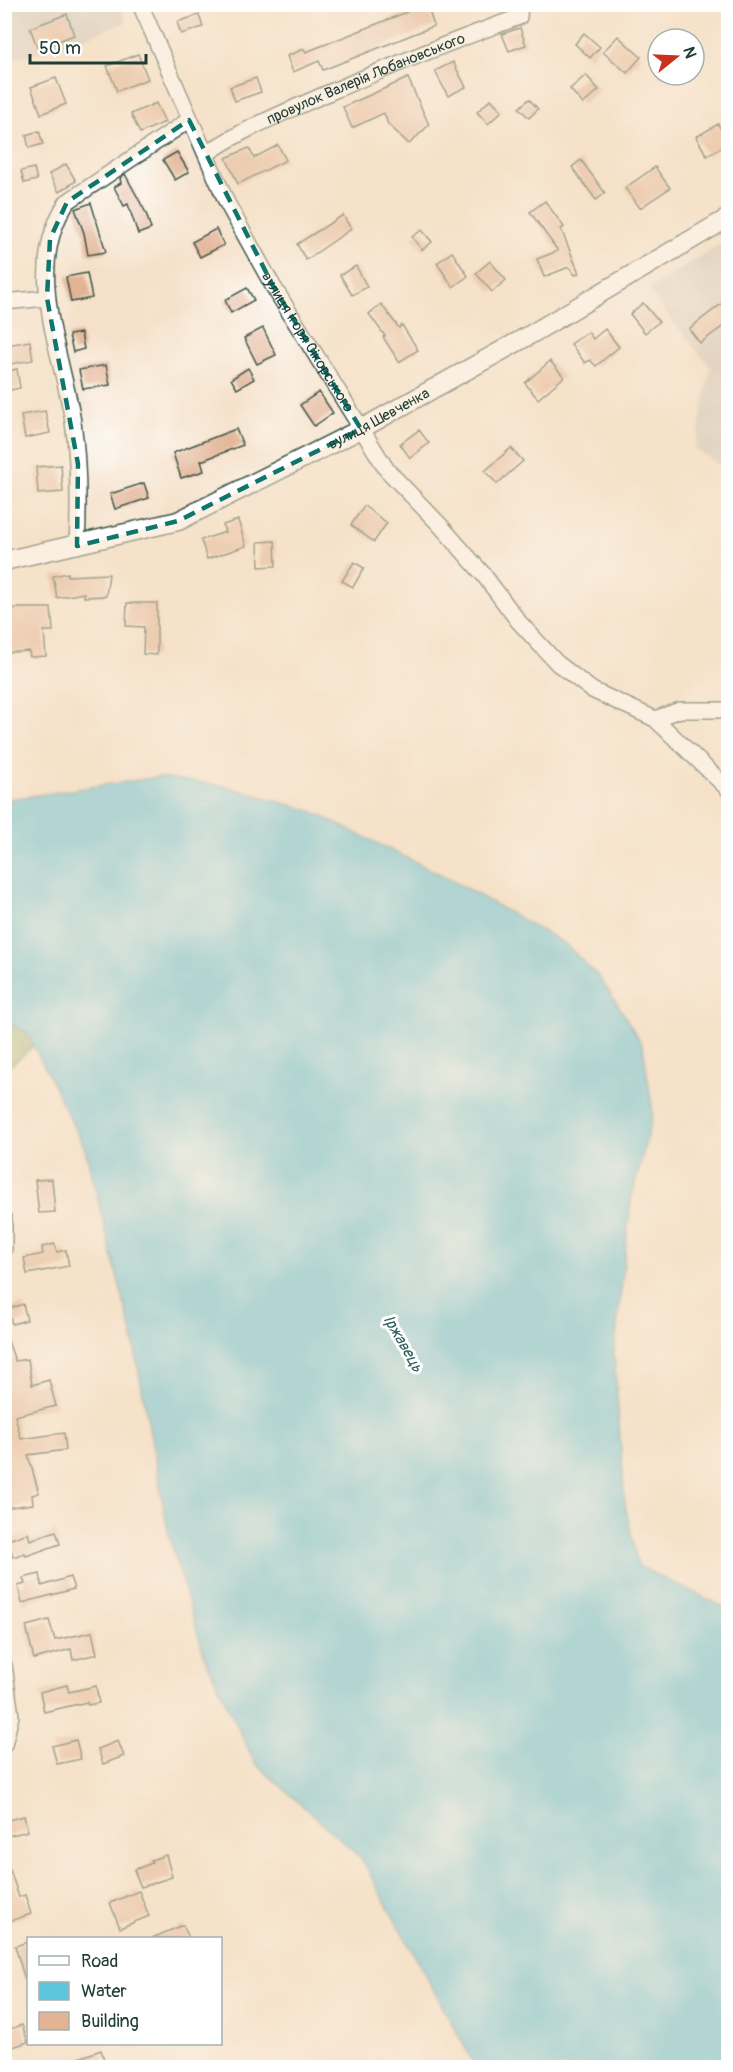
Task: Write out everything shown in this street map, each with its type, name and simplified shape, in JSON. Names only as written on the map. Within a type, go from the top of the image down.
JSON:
[{"type":"street","name":"вулиця Ігоря Сікорського","points":[[140,4],[227,203],[273,286],[387,470],[454,541],[519,622],[556,663],[592,690],[655,719],[729,789]]},
{"type":"street","name":"провулок Валерія Лобановського","points":[[206,154],[234,135],[266,120],[380,71],[519,17],[520,4]]},
{"type":"street","points":[[77,546],[78,464],[72,419],[46,298],[50,239],[59,214],[67,202],[189,120]]},
{"type":"street","name":"вулиця Шевченка","points":[[4,561],[178,521],[361,429],[528,336],[729,218]]},
{"type":"street","points":[[4,302],[46,298]]},
{"type":"street","points":[[655,719],[680,710],[729,710]]},
{"type":"street","points":[[4,1219],[4,1250]]},
{"type":"street","points":[[4,1665],[11,1716],[4,1745]]},
{"type":"highlighted area","points":[[189,120],[273,286],[361,429],[178,521],[77,546],[78,464],[47,298],[50,239],[67,202]]},
{"type":"shaded area","points":[[4,5],[119,5],[127,22],[31,55],[5,58]]},
{"type":"shaded area","points":[[728,239],[728,471],[695,449],[710,367],[648,290]]},
{"type":"green space","points":[[5,1022],[27,1032],[34,1045],[13,1064],[5,1065]]},
{"type":"water","name":"Іржавець","points":[[158,777],[225,786],[311,811],[444,876],[564,943],[599,977],[643,1046],[653,1114],[631,1199],[614,1354],[625,1505],[638,1566],[728,1609],[728,2067],[476,2067],[361,1858],[255,1763],[205,1658],[169,1536],[132,1334],[85,1149],[27,1032],[5,1022],[5,804],[11,799]]},
{"type":"building","points":[[404,4],[427,4],[434,26],[323,70],[319,61],[293,72],[287,56],[304,49],[306,52],[407,12]]},
{"type":"building","points":[[67,14],[74,35],[38,49],[30,28]]},
{"type":"building","points":[[199,15],[203,27],[181,34],[177,22]]},
{"type":"building","points":[[520,28],[526,45],[509,51],[502,34]]},
{"type":"building","points":[[584,33],[600,47],[590,58],[575,44]]},
{"type":"building","points":[[618,36],[641,57],[627,73],[603,52]]},
{"type":"building","points":[[138,54],[148,79],[117,91],[107,66]]},
{"type":"building","points":[[453,62],[466,87],[448,96],[435,71]]},
{"type":"building","points":[[586,75],[599,90],[583,104],[570,89]]},
{"type":"building","points":[[56,78],[66,104],[41,114],[31,87]]},
{"type":"building","points":[[256,78],[261,92],[235,101],[230,87]]},
{"type":"building","points":[[408,78],[429,125],[409,144],[388,124],[384,113],[352,128],[343,107]]},
{"type":"building","points":[[491,99],[502,111],[488,124],[477,112]]},
{"type":"building","points":[[529,99],[538,109],[529,118],[519,108]]},
{"type":"building","points":[[156,103],[165,122],[140,133],[131,114]]},
{"type":"building","points":[[718,124],[729,143],[707,156],[696,137]]},
{"type":"building","points":[[39,131],[43,144],[29,148],[26,135]]},
{"type":"building","points":[[278,145],[286,160],[238,184],[226,158],[249,148],[254,158]]},
{"type":"building","points":[[177,152],[189,172],[175,180],[163,160]]},
{"type":"building","points":[[581,160],[605,193],[596,200],[572,167]]},
{"type":"building","points":[[66,164],[76,181],[59,192],[49,174]]},
{"type":"building","points":[[655,167],[670,188],[640,208],[625,188]]},
{"type":"building","points":[[34,168],[37,180],[24,183],[21,171]]},
{"type":"building","points":[[125,174],[146,213],[151,229],[138,234],[128,204],[124,206],[114,187],[121,183],[120,178]]},
{"type":"building","points":[[545,201],[564,227],[561,229],[579,273],[575,275],[569,267],[544,277],[537,259],[558,251],[530,212]]},
{"type":"building","points":[[91,203],[106,252],[88,255],[84,233],[75,209]]},
{"type":"building","points":[[343,215],[351,229],[306,260],[297,244]]},
{"type":"building","points":[[216,229],[224,245],[200,257],[192,242]]},
{"type":"building","points":[[422,230],[432,242],[422,250],[412,237]]},
{"type":"building","points":[[452,252],[468,276],[453,287],[437,263]]},
{"type":"building","points":[[490,261],[506,280],[492,292],[476,273]]},
{"type":"building","points":[[356,266],[367,287],[352,295],[340,275]]},
{"type":"building","points":[[87,273],[92,298],[71,302],[66,277]]},
{"type":"building","points":[[247,288],[254,300],[231,313],[225,300]]},
{"type":"building","points":[[729,298],[729,322],[700,343],[689,329]]},
{"type":"building","points":[[643,303],[659,322],[645,333],[630,314]]},
{"type":"building","points":[[381,304],[399,328],[402,325],[418,350],[399,362],[383,337],[385,336],[369,314]]},
{"type":"building","points":[[263,328],[276,355],[257,364],[244,338]]},
{"type":"building","points":[[605,329],[619,347],[596,366],[590,360],[585,363],[571,344],[588,332],[593,339]]},
{"type":"building","points":[[81,333],[84,349],[73,352],[69,335]]},
{"type":"building","points":[[30,341],[33,360],[11,364],[7,345]]},
{"type":"building","points":[[550,361],[564,377],[538,399],[525,383]]},
{"type":"building","points":[[106,365],[110,385],[83,389],[79,370]]},
{"type":"building","points":[[248,368],[254,379],[237,389],[231,379]]},
{"type":"building","points":[[17,369],[20,388],[6,391],[4,372]]},
{"type":"building","points":[[319,392],[333,413],[314,426],[300,405]]},
{"type":"building","points":[[45,411],[50,433],[25,438],[21,415]]},
{"type":"building","points":[[236,429],[243,445],[201,461],[204,471],[181,478],[173,453]]},
{"type":"building","points":[[419,430],[429,443],[410,458],[400,444]]},
{"type":"building","points":[[511,448],[523,461],[497,484],[485,471]]},
{"type":"building","points":[[61,465],[63,492],[38,494],[36,467]]},
{"type":"building","points":[[144,483],[149,498],[115,509],[110,494]]},
{"type":"building","points":[[364,506],[387,523],[374,542],[351,525]]},
{"type":"building","points":[[238,520],[246,546],[207,559],[201,540],[225,532],[223,525]]},
{"type":"building","points":[[275,541],[276,566],[259,567],[258,542]]},
{"type":"building","points":[[354,562],[364,568],[353,587],[342,581]]},
{"type":"building","points":[[68,573],[68,576],[109,574],[106,596],[84,597],[84,593],[57,598],[53,576]]},
{"type":"building","points":[[127,603],[157,603],[157,655],[143,654],[144,627],[126,626]]},
{"type":"building","points":[[51,608],[53,631],[44,631],[46,656],[30,657],[29,651],[4,653],[4,609]]},
{"type":"building","points":[[52,1179],[55,1212],[39,1213],[35,1180]]},
{"type":"building","points":[[55,1244],[57,1252],[66,1250],[69,1266],[27,1274],[24,1258],[43,1254],[42,1247]]},
{"type":"building","points":[[23,1304],[27,1320],[12,1324],[8,1309]]},
{"type":"building","points":[[4,1338],[7,1338],[15,1361],[28,1359],[32,1385],[49,1380],[56,1406],[15,1416],[21,1439],[64,1433],[66,1450],[28,1455],[39,1493],[32,1495],[33,1504],[4,1508]]},
{"type":"building","points":[[56,1531],[60,1544],[26,1556],[25,1553],[13,1557],[8,1540],[28,1533],[30,1540]]},
{"type":"building","points":[[40,1574],[42,1586],[70,1577],[74,1589],[22,1603],[18,1586],[25,1584],[23,1578]]},
{"type":"building","points":[[49,1620],[55,1640],[92,1632],[97,1654],[73,1660],[71,1649],[34,1659],[26,1626]]},
{"type":"building","points":[[67,1685],[69,1692],[96,1686],[99,1703],[88,1705],[87,1702],[44,1712],[40,1692]]},
{"type":"building","points":[[76,1740],[81,1759],[57,1764],[52,1746]]},
{"type":"building","points":[[118,1741],[124,1756],[103,1764],[98,1749]]},
{"type":"building","points":[[24,1816],[28,1831],[4,1837],[4,1821]]},
{"type":"building","points":[[166,1855],[172,1877],[141,1887],[134,1870],[152,1863],[151,1860]]},
{"type":"building","points":[[7,1861],[19,1897],[25,1895],[31,1914],[10,1921],[4,1903]]},
{"type":"building","points":[[139,1891],[149,1916],[120,1928],[110,1903]]},
{"type":"building","points":[[183,1925],[189,1937],[154,1937]]},
{"type":"building","points":[[27,1942],[27,1979],[25,1980],[15,1946]]},
{"type":"building","points":[[22,2025],[27,2042],[4,2050],[4,2031]]},
{"type":"building","points":[[101,2050],[105,2063],[92,2067],[60,2067],[60,2065]]}]
